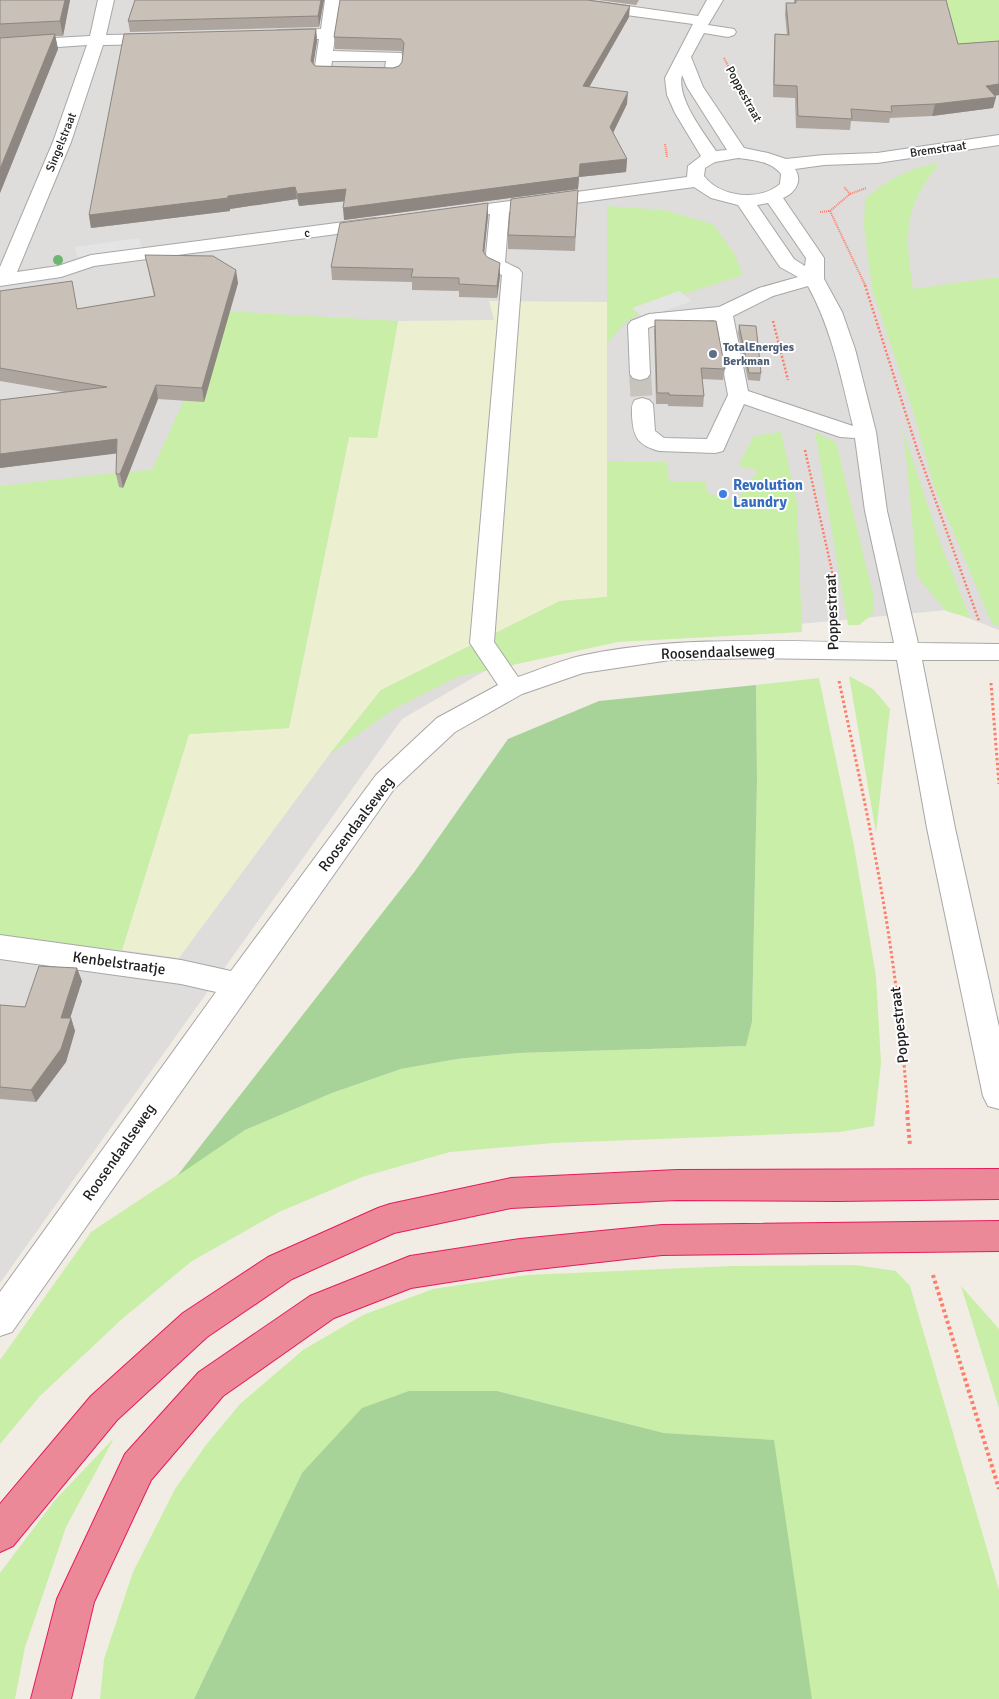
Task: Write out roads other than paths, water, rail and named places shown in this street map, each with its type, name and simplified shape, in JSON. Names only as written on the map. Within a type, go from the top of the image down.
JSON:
[{"type":"highway","points":[[0,1533],[104,1408],[194,1325],[280,1268],[390,1219],[511,1193],[677,1185],[999,1184]]},
{"type":"highway","points":[[51,1699],[76,1599],[138,1467],[211,1384],[322,1307],[410,1272],[520,1255],[662,1240],[999,1236]]},
{"type":"street","name":"Singelstraat","points":[[2,280],[72,120],[97,40],[106,0]]},
{"type":"street","points":[[325,56],[332,0]]},
{"type":"street","points":[[552,0],[701,24],[728,32]]},
{"type":"street","points":[[711,157],[683,113],[675,95],[673,78],[715,0]]},
{"type":"street","points":[[267,36],[327,34]]},
{"type":"street","points":[[0,46],[97,40],[177,38]]},
{"type":"street","points":[[684,58],[696,87],[738,153]]},
{"type":"street","name":"Bremstraat","points":[[786,172],[850,171],[867,166],[877,158],[999,140]]},
{"type":"street","points":[[738,153],[763,156],[786,172],[788,185],[783,191],[773,196],[744,200],[714,194],[703,188],[696,181],[694,174],[696,168],[702,162],[711,157],[738,153]]},
{"type":"street","points":[[432,216],[696,181]]},
{"type":"street","points":[[773,196],[815,258],[814,279]]},
{"type":"street","points":[[744,200],[787,262],[814,279],[832,312],[845,349],[865,432],[876,511],[908,650],[941,828],[999,1096]]},
{"type":"street","points":[[500,207],[495,264],[512,273],[482,643],[513,688]]},
{"type":"street","name":"c","points":[[2,280],[61,271],[91,261],[394,221]]},
{"type":"street","points":[[251,259],[254,240]]},
{"type":"street","points":[[640,374],[638,325],[648,320],[723,313],[766,292],[814,279]]},
{"type":"street","points":[[642,404],[644,434],[659,444],[715,446],[738,395],[723,313]]},
{"type":"street","points":[[738,395],[848,432],[865,432]]},
{"type":"street","name":"Roosendaalseweg","points":[[0,1320],[385,782],[446,725],[513,688],[580,665],[670,652],[908,650],[999,652]]},
{"type":"street","name":"Kenbelstraatje","points":[[0,947],[181,972],[238,985]]},
{"type":"tunnel","points":[[640,374],[642,404]]},
{"type":"place","name":"TotalEnergies Berkman","points":[[713,354]]},
{"type":"place","name":"Revolution Laundry","points":[[723,494]]}]
